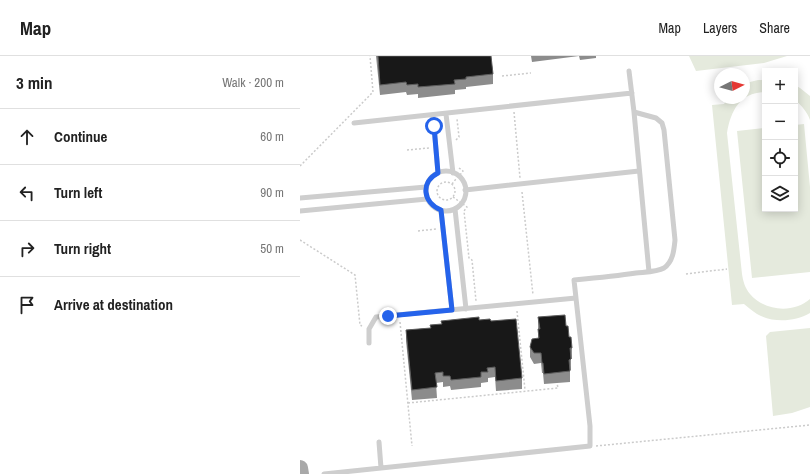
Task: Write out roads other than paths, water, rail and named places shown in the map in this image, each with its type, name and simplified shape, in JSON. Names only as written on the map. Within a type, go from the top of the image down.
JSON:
[{"type":"main road","points":[[300,468],[300,474]]},
{"type":"lane","points":[[629,71],[649,272]]},
{"type":"lane","points":[[354,123],[632,93]]},
{"type":"lane","points":[[324,474],[590,446],[590,426],[574,280],[649,272],[662,269],[672,258],[674,250],[675,240],[664,130],[662,123],[656,118],[634,112]]},
{"type":"lane","points":[[446,114],[453,173]]},
{"type":"lane","points":[[432,115],[438,173]]},
{"type":"lane","points":[[448,171],[453,173],[459,176],[463,181],[465,190],[464,200],[455,209],[446,211],[435,208],[427,199],[426,195],[426,187],[430,178],[438,173],[448,171]]},
{"type":"lane","points":[[465,190],[639,171]]},
{"type":"lane","points":[[300,198],[426,187]]},
{"type":"lane","points":[[300,211],[427,199]]},
{"type":"lane","points":[[455,209],[466,309]]},
{"type":"lane","points":[[441,210],[452,310]]},
{"type":"lane","points":[[369,343],[369,329],[376,317],[576,298]]},
{"type":"lane","points":[[379,442],[381,468]]}]
